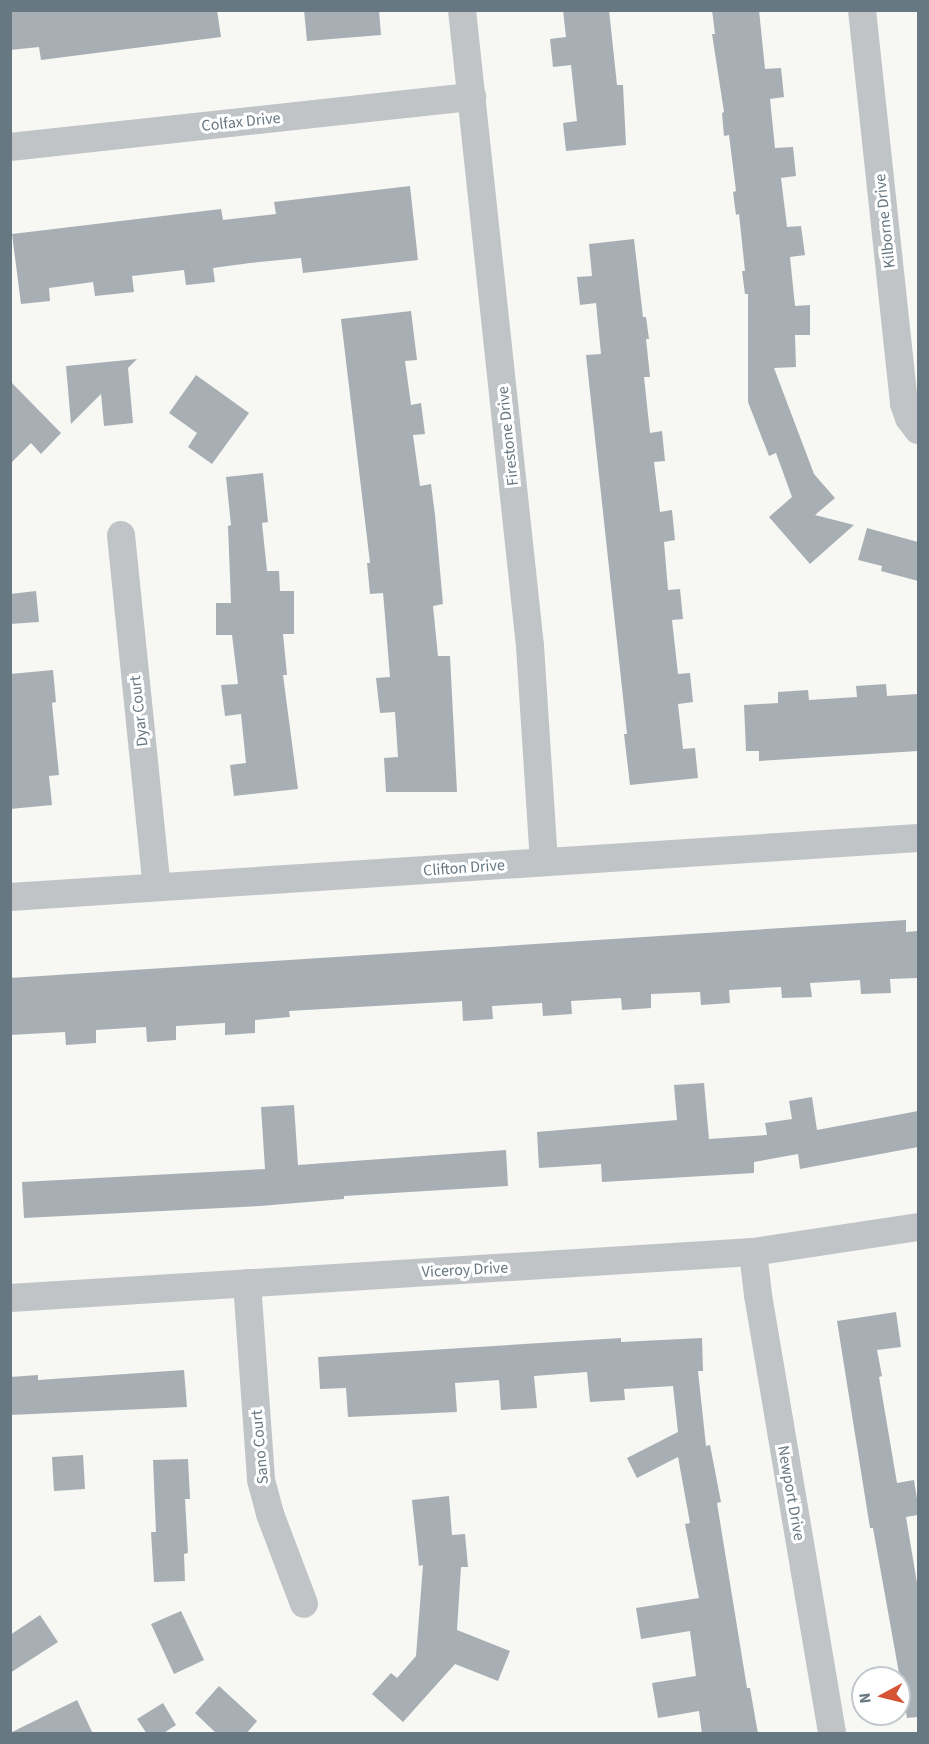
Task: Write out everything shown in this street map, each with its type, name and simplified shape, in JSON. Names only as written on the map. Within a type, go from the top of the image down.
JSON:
[{"type":"street","name":"Firestone Drive","points":[[462,10],[530,646],[544,862]]},
{"type":"street","name":"Kilborne Drive","points":[[862,10],[904,404],[909,418],[918,429]]},
{"type":"street","name":"Colfax Drive","points":[[10,147],[472,97]]},
{"type":"street","name":"Dyar Court","points":[[121,535],[156,887]]},
{"type":"street","name":"Clifton Drive","points":[[10,897],[918,838]]},
{"type":"street","name":"Viceroy Drive","points":[[10,1298],[753,1252],[918,1227]]},
{"type":"street","name":"Newport Drive","points":[[753,1252],[758,1295],[832,1734]]},
{"type":"street","name":"Sano Court","points":[[248,1283],[261,1480],[270,1514],[304,1604]]},
{"type":"building","points":[[10,10],[217,10],[221,37],[41,60],[39,47],[10,50]]},
{"type":"building","points":[[304,10],[379,10],[381,35],[307,41]]},
{"type":"building","points":[[563,10],[609,10],[617,85],[623,85],[626,145],[566,151],[563,123],[577,121],[571,65],[553,67],[550,39],[566,37]]},
{"type":"building","points":[[712,10],[759,10],[765,69],[781,68],[784,97],[770,99],[775,148],[793,147],[796,176],[781,178],[787,227],[801,226],[805,255],[790,257],[795,306],[810,305],[810,335],[795,335],[796,367],[774,368],[814,474],[835,498],[815,515],[854,525],[810,564],[769,517],[792,497],[776,453],[769,456],[748,402],[748,294],[745,294],[742,271],[745,271],[739,214],[736,215],[733,192],[736,191],[729,135],[724,136],[722,113],[724,112],[712,34],[715,34]]},
{"type":"building","points":[[410,186],[418,260],[303,273],[301,258],[250,263],[213,268],[215,282],[186,285],[184,270],[132,276],[134,292],[95,296],[93,282],[49,288],[50,301],[21,304],[12,234],[221,209],[223,220],[276,214],[274,202]]},
{"type":"building","points":[[634,239],[643,317],[646,317],[649,339],[646,339],[650,377],[644,377],[650,433],[662,431],[665,461],[654,462],[660,512],[672,510],[675,540],[664,542],[668,590],[680,589],[683,619],[672,620],[678,674],[690,673],[693,702],[678,704],[683,749],[695,748],[698,778],[630,785],[624,734],[627,734],[586,355],[601,354],[596,303],[580,305],[577,277],[592,276],[589,244]]},
{"type":"building","points":[[411,311],[417,360],[405,361],[411,405],[421,403],[425,434],[413,435],[420,486],[431,484],[435,515],[443,604],[433,606],[438,656],[450,656],[457,792],[386,792],[384,758],[398,757],[395,712],[380,713],[376,678],[390,677],[383,593],[370,594],[367,563],[370,563],[341,319]]},
{"type":"building","points":[[137,359],[128,368],[133,423],[104,426],[101,394],[71,424],[66,366]]},
{"type":"building","points":[[196,375],[249,413],[212,464],[188,447],[197,433],[169,413]]},
{"type":"building","points":[[10,381],[61,433],[41,454],[31,443],[10,464]]},
{"type":"building","points":[[263,473],[268,522],[262,523],[267,571],[279,571],[280,591],[294,591],[294,634],[283,634],[287,675],[283,675],[298,789],[234,796],[230,765],[246,763],[241,714],[225,716],[221,685],[238,684],[232,635],[216,635],[216,603],[231,603],[228,526],[231,525],[226,477]]},
{"type":"building","points":[[867,528],[918,542],[918,581],[881,571],[882,566],[858,560]]},
{"type":"building","points":[[36,591],[39,622],[10,624],[10,594]]},
{"type":"building","points":[[53,670],[56,702],[52,703],[59,775],[49,776],[52,805],[10,809],[10,674]]},
{"type":"building","points":[[886,684],[887,696],[918,694],[918,751],[759,761],[759,751],[746,751],[744,705],[778,703],[778,692],[808,690],[809,700],[857,697],[856,686]]},
{"type":"building","points":[[906,920],[906,932],[918,931],[918,978],[890,979],[891,993],[861,994],[860,980],[810,983],[812,997],[782,998],[781,987],[729,990],[730,1003],[701,1005],[700,992],[651,994],[651,1008],[622,1010],[621,998],[571,1001],[572,1014],[543,1016],[542,1003],[492,1006],[493,1019],[463,1021],[462,1001],[289,1011],[290,1017],[255,1020],[255,1033],[225,1035],[225,1023],[176,1026],[176,1040],[147,1042],[146,1027],[96,1030],[96,1043],[66,1045],[65,1032],[10,1035],[10,978]]},
{"type":"building","points":[[704,1083],[709,1139],[767,1135],[765,1123],[792,1119],[789,1101],[812,1097],[817,1130],[918,1111],[918,1147],[800,1169],[798,1154],[754,1162],[754,1173],[602,1182],[601,1164],[539,1168],[537,1132],[677,1120],[674,1085]]},
{"type":"building","points":[[294,1105],[298,1165],[506,1150],[508,1186],[344,1196],[344,1199],[260,1206],[24,1218],[22,1182],[265,1169],[261,1107]]},
{"type":"building","points":[[896,1312],[901,1347],[877,1350],[882,1376],[879,1377],[897,1483],[914,1480],[918,1505],[918,1515],[906,1517],[918,1589],[918,1717],[911,1718],[911,1666],[898,1666],[873,1528],[870,1528],[837,1321]]},
{"type":"building","points":[[621,1338],[621,1342],[702,1338],[703,1371],[698,1371],[706,1446],[710,1445],[721,1502],[717,1503],[747,1688],[750,1688],[758,1734],[702,1734],[699,1711],[658,1718],[652,1683],[696,1676],[690,1631],[641,1639],[636,1608],[699,1598],[685,1524],[690,1523],[678,1457],[637,1478],[627,1458],[678,1432],[673,1386],[624,1389],[625,1400],[590,1402],[587,1372],[534,1376],[537,1408],[501,1410],[499,1380],[455,1383],[457,1412],[348,1417],[346,1388],[320,1389],[318,1357]]},
{"type":"building","points":[[184,1370],[187,1407],[10,1415],[10,1377],[38,1375],[38,1380]]},
{"type":"building","points":[[83,1455],[85,1489],[54,1491],[52,1457]]},
{"type":"building","points":[[188,1459],[190,1499],[185,1499],[188,1553],[184,1554],[185,1581],[154,1582],[151,1532],[156,1532],[153,1460]]},
{"type":"building","points":[[449,1496],[452,1535],[465,1534],[468,1567],[461,1567],[457,1630],[510,1651],[498,1681],[455,1664],[403,1722],[372,1694],[391,1673],[397,1678],[416,1656],[423,1565],[419,1566],[412,1500]]},
{"type":"building","points":[[181,1611],[204,1660],[174,1674],[151,1624]]},
{"type":"building","points":[[40,1615],[58,1642],[10,1673],[10,1635]]},
{"type":"building","points":[[219,1686],[257,1721],[246,1734],[217,1734],[195,1713]]},
{"type":"building","points":[[77,1700],[93,1734],[10,1734],[10,1733]]},
{"type":"building","points":[[163,1703],[176,1725],[162,1734],[147,1734],[137,1719]]}]
